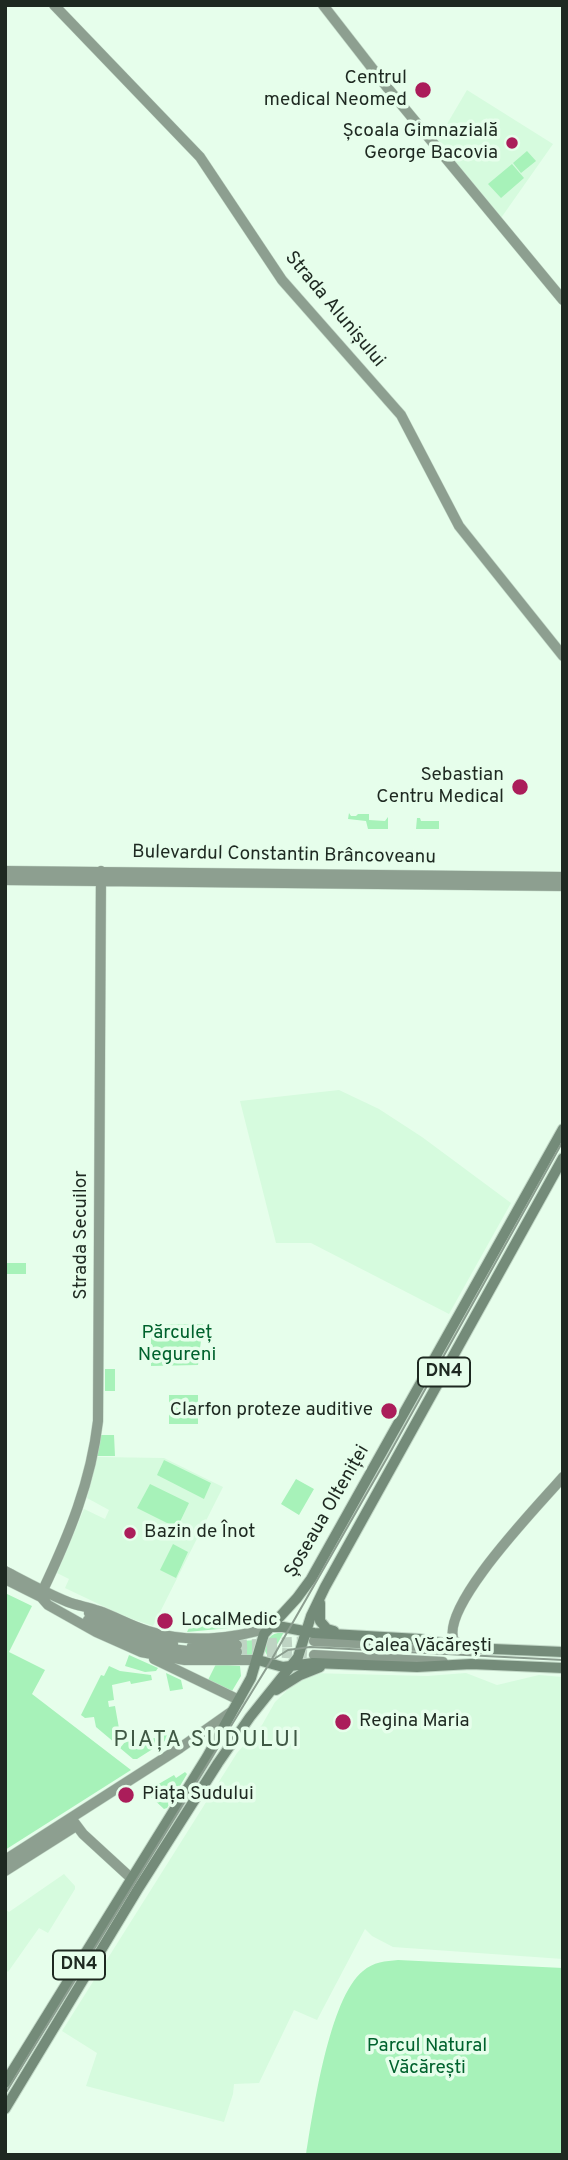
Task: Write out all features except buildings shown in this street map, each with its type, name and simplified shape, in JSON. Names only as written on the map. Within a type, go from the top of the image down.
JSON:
[{"type":"main road","name":"Strada Alunișului","points":[[54,5],[200,157],[282,280],[401,415],[459,527],[563,656]]},
{"type":"main road","points":[[323,5],[386,86],[563,300]]},
{"type":"main road","name":"Bulevardul Constantin Brâncoveanu","points":[[5,871],[101,876],[563,886]]},
{"type":"main road","name":"Bulevardul Constantin Brâncoveanu","points":[[5,880],[101,876],[563,877]]},
{"type":"main road","name":"Strada Secuilor","points":[[42,1594],[81,1501],[93,1455],[98,1421],[101,876]]},
{"type":"main road","name":"Șoseaua Olteniței","points":[[5,2109],[237,1705],[258,1660],[260,1642],[299,1595],[317,1568],[563,1129]]},
{"type":"main road","name":"Șoseaua Olteniței","points":[[5,2083],[137,1881],[223,1756],[302,1650],[306,1632],[325,1587],[563,1158]]},
{"type":"main road","points":[[439,1643],[446,1641],[452,1633],[459,1609],[475,1582],[563,1477]]},
{"type":"main road","points":[[5,1571],[121,1636],[152,1647],[187,1652],[237,1649],[188,1646],[153,1640],[119,1628],[70,1603]]},
{"type":"main road","points":[[5,1579],[42,1594],[97,1610],[150,1632],[179,1637],[229,1636],[284,1626],[306,1632]]},
{"type":"main road","points":[[325,1587],[319,1608],[321,1624],[334,1632],[364,1636]]},
{"type":"main road","points":[[5,1871],[210,1728],[237,1705],[48,1605],[42,1594]]},
{"type":"main road","name":"Calea Văcărești","points":[[306,1632],[470,1648],[563,1652]]},
{"type":"main road","points":[[452,1633],[454,1641],[470,1648]]},
{"type":"main road","points":[[314,1641],[470,1648]]},
{"type":"main road","points":[[141,1652],[185,1660],[258,1660],[279,1667],[292,1666]]},
{"type":"main road","points":[[314,1656],[471,1664]]},
{"type":"main road","name":"Calea Văcărești","points":[[292,1666],[309,1663],[417,1667],[471,1664],[563,1668]]},
{"type":"main road","points":[[265,1699],[300,1675],[330,1664]]},
{"type":"main road","points":[[73,1822],[137,1881]]},
{"type":"main road","points":[[5,1860],[73,1822]]},
{"type":"shaded area","points":[[467,90],[553,144],[501,218],[437,141]]},
{"type":"shaded area","points":[[339,1090],[379,1109],[422,1137],[511,1203],[449,1314],[311,1243],[276,1243],[240,1101]]},
{"type":"shaded area","points":[[97,1457],[164,1458],[223,1487],[153,1626],[126,1617],[65,1588],[69,1579],[57,1573],[84,1509],[105,1519],[109,1510],[87,1498]]},
{"type":"shaded area","points":[[310,1673],[427,1676],[466,1673],[497,1685],[539,1675],[563,1677],[563,1959],[393,1947],[372,1936],[365,1929],[317,2020],[294,2010],[259,2083],[234,2084],[224,2122],[86,2086],[97,2053],[62,2031],[237,1753],[262,1725],[275,1702],[298,1680]]},
{"type":"shaded area","points":[[64,1874],[75,1889],[48,1933],[39,1928],[8,1972],[5,1969],[5,1909],[9,1912]]},
{"type":"green space","points":[[527,151],[536,161],[521,173],[513,163]]},
{"type":"green space","points":[[512,164],[524,178],[501,198],[488,184]]},
{"type":"green space","points":[[349,813],[351,816],[369,814],[369,820],[385,821],[388,817],[388,829],[368,829],[366,821],[348,819]]},
{"type":"green space","points":[[417,818],[421,821],[439,821],[439,829],[416,829]]},
{"type":"green space","points":[[5,1263],[26,1263],[26,1274],[5,1274]]},
{"type":"green space","name":"Părculeț Negureni","points":[[203,1324],[198,1365],[151,1366],[151,1325]]},
{"type":"green space","points":[[105,1369],[115,1369],[115,1391],[105,1391]]},
{"type":"green space","name":"Părculeț Negureni","points":[[169,1395],[198,1395],[198,1424],[169,1424]]},
{"type":"green space","points":[[100,1435],[114,1435],[115,1456],[97,1456]]},
{"type":"green space","points":[[164,1460],[211,1483],[204,1499],[157,1475]]},
{"type":"green space","points":[[296,1479],[314,1489],[299,1515],[281,1504]]},
{"type":"green space","points":[[150,1484],[189,1503],[177,1528],[137,1508]]},
{"type":"green space","points":[[173,1544],[188,1552],[176,1578],[160,1570]]},
{"type":"green space","points":[[5,1593],[32,1606],[9,1652],[45,1670],[32,1694],[131,1770],[5,1850]]},
{"type":"green space","points":[[197,1612],[229,1628],[187,1632]]},
{"type":"green space","points":[[284,1632],[269,1659],[264,1649],[267,1641],[276,1633]]},
{"type":"green space","points":[[256,1640],[254,1657],[241,1656],[241,1641]]},
{"type":"green space","points":[[129,1655],[158,1668],[156,1671],[145,1672],[125,1666]]},
{"type":"green space","points":[[216,1664],[240,1666],[241,1676],[232,1691],[208,1680]]},
{"type":"green space","points":[[109,1666],[120,1671],[151,1675],[152,1680],[112,1685],[114,1700],[108,1701],[109,1707],[115,1706],[120,1734],[115,1743],[96,1727],[94,1717],[85,1718],[81,1715],[101,1675],[104,1676]]},
{"type":"green space","points":[[166,1673],[181,1680],[183,1689],[170,1691]]},
{"type":"green space","points":[[172,1733],[173,1736],[137,1759],[133,1759],[120,1748],[125,1742],[163,1737]]},
{"type":"green space","points":[[185,1772],[187,1774],[167,1808],[164,1809],[149,1795],[153,1793],[150,1789],[174,1775],[176,1778]]},
{"type":"green space","name":"Parcul Natural Văcărești","points":[[398,1960],[563,1968],[563,2155],[306,2155],[324,2057],[341,2005],[351,1985],[363,1971],[375,1964]]},
{"type":"tunnel","points":[[237,1645],[310,1641]]},
{"type":"tunnel","points":[[237,1652],[314,1655]]},
{"type":"tram line","points":[[5,2094],[269,1664],[563,1141]]},
{"type":"tram line","points":[[274,1659],[288,1650],[310,1647],[563,1660]]},
{"type":"place","name":"Centrul medical Neomed","points":[[423,90]]},
{"type":"place","name":"Școala Gimnazială George Bacovia","points":[[512,143]]},
{"type":"place","name":"Sebastian Centru Medical","points":[[520,787]]},
{"type":"place","name":"Clarfon proteze auditive","points":[[389,1411]]},
{"type":"place","name":"Bazin de Înot","points":[[130,1533]]},
{"type":"place","name":"LocalMedic","points":[[165,1621]]},
{"type":"place","name":"Regina Maria","points":[[343,1722]]},
{"type":"place","name":"Piața Sudului","points":[[126,1795]]},
{"type":"district","name":"PIAȚA SUDULUI","points":[[207,1741]]}]
